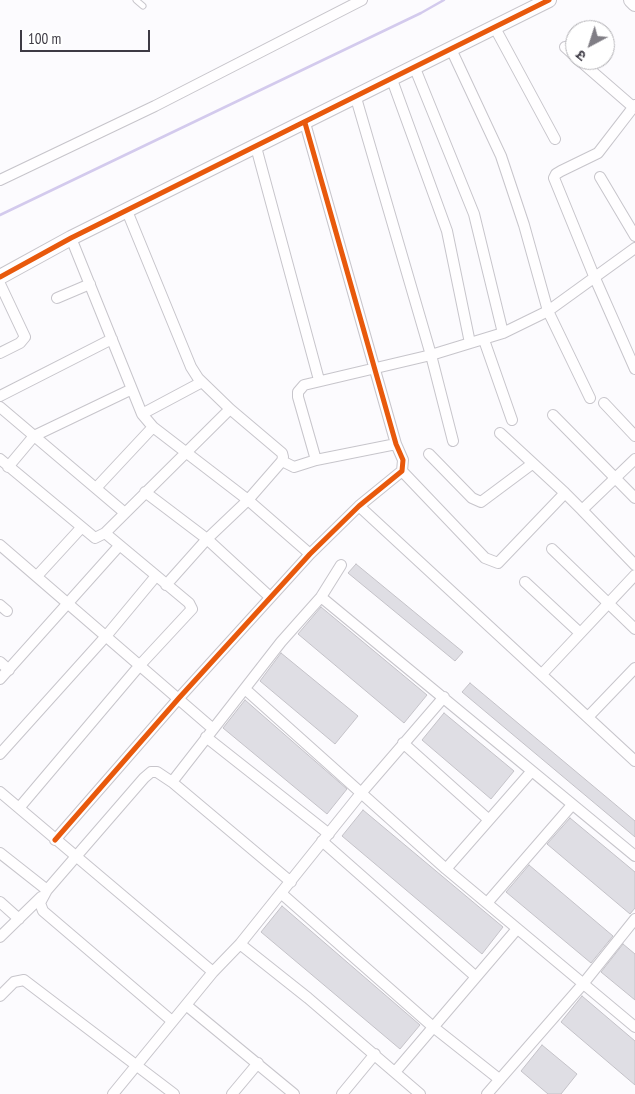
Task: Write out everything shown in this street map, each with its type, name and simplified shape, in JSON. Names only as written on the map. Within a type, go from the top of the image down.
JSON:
[{"type":"street","points":[[0,180],[164,102],[362,0]]},
{"type":"street","points":[[0,277],[72,238],[356,98],[391,77],[495,28],[549,0]]},
{"type":"street","points":[[631,0],[635,4]]},
{"type":"street","points":[[495,28],[555,139]]},
{"type":"street","points":[[451,49],[501,156],[524,225],[548,311],[590,398]]},
{"type":"street","points":[[414,66],[474,214],[503,333]]},
{"type":"street","points":[[591,70],[634,106],[598,153],[561,170],[554,178],[635,369]]},
{"type":"street","points":[[391,77],[447,231],[470,343]]},
{"type":"street","points":[[356,98],[431,355],[453,441]]},
{"type":"street","points":[[55,840],[179,698],[310,554],[359,506],[402,471],[403,460],[396,444],[305,123]]},
{"type":"street","points":[[256,147],[319,380]]},
{"type":"street","points":[[600,176],[635,236]]},
{"type":"street","points":[[127,211],[191,367],[202,382],[230,409],[282,453],[282,461],[248,500],[207,540],[166,585]]},
{"type":"street","points":[[72,238],[130,390],[142,414],[153,427],[248,500],[310,554]]},
{"type":"street","points":[[316,460],[298,392],[304,385],[431,355],[503,333],[548,311],[594,276],[633,253]]},
{"type":"street","points":[[0,284],[25,337],[20,343],[0,353]]},
{"type":"street","points":[[57,298],[90,284]]},
{"type":"street","points":[[0,396],[112,339]]},
{"type":"street","points":[[484,340],[512,420]]},
{"type":"street","points":[[142,414],[202,382]]},
{"type":"street","points":[[8,467],[34,436],[130,390]]},
{"type":"street","points":[[604,403],[635,436]]},
{"type":"street","points":[[0,407],[125,513]]},
{"type":"street","points":[[0,459],[95,538],[105,533],[230,409]]},
{"type":"street","points":[[553,415],[635,498]]},
{"type":"street","points":[[96,488],[153,427]]},
{"type":"street","points":[[500,432],[565,493],[635,565]]},
{"type":"street","points":[[282,461],[294,467],[316,460],[396,444]]},
{"type":"street","points":[[428,454],[472,498],[481,502],[532,464]]},
{"type":"street","points":[[582,510],[635,459]]},
{"type":"street","points":[[402,471],[485,558],[498,563],[565,493]]},
{"type":"street","points":[[145,492],[207,540],[270,597]]},
{"type":"street","points":[[359,506],[635,762]]},
{"type":"street","points":[[37,576],[81,528]]},
{"type":"street","points":[[18,808],[140,665],[192,610],[190,603],[105,533]]},
{"type":"street","points":[[0,545],[107,635],[212,728]]},
{"type":"street","points":[[0,679],[119,546]]},
{"type":"street","points":[[552,550],[635,630]]},
{"type":"street","points":[[172,782],[212,728],[281,642],[321,597],[341,565]]},
{"type":"street","points":[[542,674],[635,575]]},
{"type":"street","points":[[0,754],[107,635],[156,576]]},
{"type":"street","points":[[525,582],[580,633]]},
{"type":"street","points":[[321,597],[444,697],[572,806],[635,856]]},
{"type":"street","points":[[0,662],[9,670]]},
{"type":"street","points":[[588,717],[635,668]]},
{"type":"street","points":[[245,688],[446,869],[635,1027]]},
{"type":"street","points":[[113,1094],[213,972],[240,944],[282,894],[362,792],[444,697]]},
{"type":"street","points":[[206,738],[326,837],[475,976]]},
{"type":"street","points":[[403,743],[489,820]]},
{"type":"street","points":[[0,937],[44,894],[150,772],[157,772],[172,782],[291,882]]},
{"type":"street","points":[[446,869],[531,772]]},
{"type":"street","points":[[0,792],[75,858],[213,972]]},
{"type":"street","points":[[487,903],[572,806]]},
{"type":"street","points":[[0,853],[44,894]]},
{"type":"street","points":[[44,894],[40,903],[43,911],[172,1021]]},
{"type":"street","points":[[282,894],[432,1026],[499,1079]]},
{"type":"street","points":[[0,902],[19,919]]},
{"type":"street","points":[[487,1094],[583,984],[635,919]]},
{"type":"street","points":[[395,1072],[432,1026],[517,929]]},
{"type":"street","points":[[240,944],[375,1054],[420,1094]]},
{"type":"street","points":[[0,996],[14,982],[24,980],[174,1094]]},
{"type":"street","points":[[186,1005],[294,1094]]},
{"type":"street","points":[[342,1094],[375,1054]]},
{"type":"street","points":[[232,1094],[258,1064]]},
{"type":"lane","points":[[136,0],[144,6]]},
{"type":"building","points":[[356,564],[463,652],[455,661],[348,573]]},
{"type":"building","points":[[321,607],[427,695],[404,723],[298,634]]},
{"type":"building","points":[[281,653],[358,716],[335,744],[260,681]]},
{"type":"building","points":[[470,683],[635,821],[635,837],[462,692]]},
{"type":"building","points":[[245,700],[347,789],[327,814],[223,728]]},
{"type":"building","points":[[444,713],[514,771],[491,799],[422,740]]},
{"type":"building","points":[[363,810],[503,927],[482,954],[342,836]]},
{"type":"building","points":[[570,818],[635,872],[635,908],[630,914],[547,844]]},
{"type":"building","points":[[529,865],[613,936],[591,963],[506,892]]},
{"type":"building","points":[[282,906],[420,1025],[400,1049],[261,932]]},
{"type":"building","points":[[623,944],[635,954],[635,1000],[601,972]]},
{"type":"building","points":[[582,996],[635,1041],[635,1085],[561,1022]]},
{"type":"building","points":[[542,1045],[577,1074],[561,1094],[548,1094],[521,1071]]},
{"type":"waterway","points":[[0,215],[421,13],[444,0]]},
{"type":"cycle path","points":[[0,277],[71,238],[549,0]]},
{"type":"cycle path","points":[[55,840],[179,698],[310,554],[359,506],[402,471],[403,460],[396,444],[305,123]]}]
